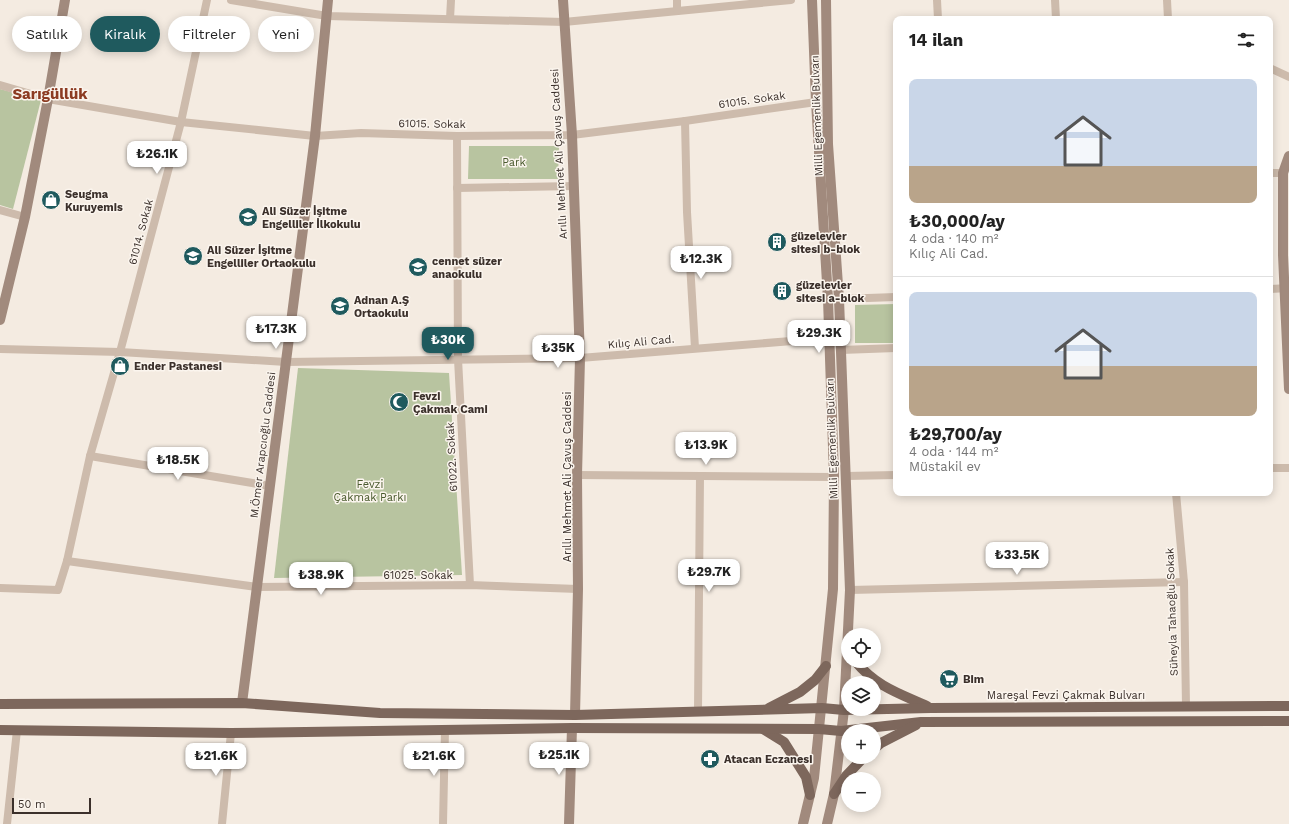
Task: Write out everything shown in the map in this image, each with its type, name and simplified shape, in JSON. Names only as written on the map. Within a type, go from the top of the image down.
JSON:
[{"type":"main road","points":[[765,709],[800,692],[815,680],[826,666]]},
{"type":"main road","points":[[861,668],[881,686],[931,708]]},
{"type":"main road","name":"Mareşal Fevzi Çakmak Bulvarı","points":[[0,704],[242,703],[380,713],[574,715],[765,709],[822,708],[841,710]]},
{"type":"main road","name":"Mareşal Fevzi Çakmak Bulvarı","points":[[881,709],[1289,706]]},
{"type":"main road","points":[[881,726],[921,722],[1289,721]]},
{"type":"main road","points":[[881,743],[921,722]]},
{"type":"main road","points":[[0,730],[231,732],[572,728],[819,729],[841,731]]},
{"type":"main road","points":[[763,729],[784,742],[806,777],[810,795]]},
{"type":"main road","points":[[834,794],[846,776],[857,764]]},
{"type":"street","points":[[0,320],[25,217],[48,99],[65,0]]},
{"type":"street","name":"61014. Sokak","points":[[0,588],[58,590],[67,561],[90,456],[120,352],[181,122],[206,0]]},
{"type":"street","points":[[231,0],[327,16],[564,22],[791,0]]},
{"type":"street","name":"M.Ömer Arapcıoğlu Caddesi","points":[[242,703],[315,136],[328,0]]},
{"type":"street","points":[[450,19],[451,0]]},
{"type":"street","name":"Arıllı Mehmet Ali Çavuş Caddesi","points":[[563,0],[572,135],[580,358],[577,476],[578,589],[574,715]]},
{"type":"street","points":[[677,0],[678,11]]},
{"type":"street","name":"Milli Egemenlik Bulvarı","points":[[803,824],[814,778],[833,590],[834,477],[829,338],[812,0]]},
{"type":"street","name":"Milli Egemenlik Bulvarı","points":[[826,0],[828,144],[839,299],[846,476],[850,590],[848,628]]},
{"type":"street","points":[[937,0],[938,16]]},
{"type":"street","points":[[1055,0],[1056,16]]},
{"type":"street","points":[[1167,0],[1168,16]]},
{"type":"street","points":[[1273,69],[1289,77]]},
{"type":"street","name":"61015. Sokak","points":[[0,85],[48,99],[181,122],[315,136],[361,134],[457,136],[572,135],[685,121],[816,102]]},
{"type":"street","points":[[685,121],[687,212],[695,348]]},
{"type":"street","name":"61022. Sokak","points":[[457,136],[458,360],[470,585]]},
{"type":"street","points":[[1289,156],[1283,173],[1289,389]]},
{"type":"street","points":[[1273,174],[1283,173]]},
{"type":"street","points":[[458,188],[574,186]]},
{"type":"street","points":[[0,210],[25,217]]},
{"type":"street","points":[[1273,289],[1287,288]]},
{"type":"street","points":[[839,299],[893,297]]},
{"type":"street","name":"Kılıç Ali Cad.","points":[[0,349],[120,352],[286,362],[458,360],[580,358],[829,338]]},
{"type":"street","points":[[841,350],[893,348]]},
{"type":"street","points":[[90,456],[270,486]]},
{"type":"street","points":[[1273,468],[1289,468]]},
{"type":"street","points":[[846,476],[893,475]]},
{"type":"street","points":[[577,476],[834,477]]},
{"type":"street","points":[[698,711],[700,476]]},
{"type":"street","name":"Süheyla Tahaoğlu Sokak","points":[[1176,496],[1184,582],[1186,706]]},
{"type":"street","name":"61025. Sokak","points":[[67,561],[257,587],[470,585],[578,589]]},
{"type":"street","points":[[850,590],[1184,582]]},
{"type":"street","points":[[568,824],[572,728]]},
{"type":"street","points":[[7,824],[17,730]]},
{"type":"street","points":[[443,824],[445,730]]},
{"type":"street","name":"Milli Egemenlik Bulvarı","points":[[827,824],[834,794],[841,731]]},
{"type":"street","points":[[222,824],[231,732]]},
{"type":"green space","points":[[0,89],[41,100],[13,209],[0,205]]},
{"type":"green space","name":"Park","points":[[469,146],[559,146],[558,179],[468,179]]},
{"type":"green space","points":[[893,304],[893,343],[855,343],[855,305]]},
{"type":"green space","name":"Fevzi Çakmak Parkı","points":[[298,368],[449,373],[462,575],[274,578]]},
{"type":"place","name":"Seugma Kuruyemis","points":[[51,200]]},
{"type":"place","name":"Ali Süzer İşitme Engelliler İlkokulu","points":[[248,217]]},
{"type":"place","name":"güzelevler sitesi b-blok","points":[[777,242]]},
{"type":"place","name":"Ali Süzer İşitme Engelliler Ortaokulu","points":[[193,256]]},
{"type":"place","name":"cennet süzer anaokulu","points":[[418,267]]},
{"type":"place","name":"güzelevler sitesi a-blok","points":[[782,291]]},
{"type":"place","name":"Adnan A.Ş Ortaokulu","points":[[340,306]]},
{"type":"place","name":"Ender Pastanesi","points":[[120,366]]},
{"type":"place","name":"Fevzi Çakmak Cami","points":[[399,402]]},
{"type":"place","name":"Bim","points":[[949,679]]},
{"type":"place","name":"Atacan Eczanesi","points":[[710,759]]},
{"type":"district","name":"Sarıgüllük","points":[[50,94]]}]
